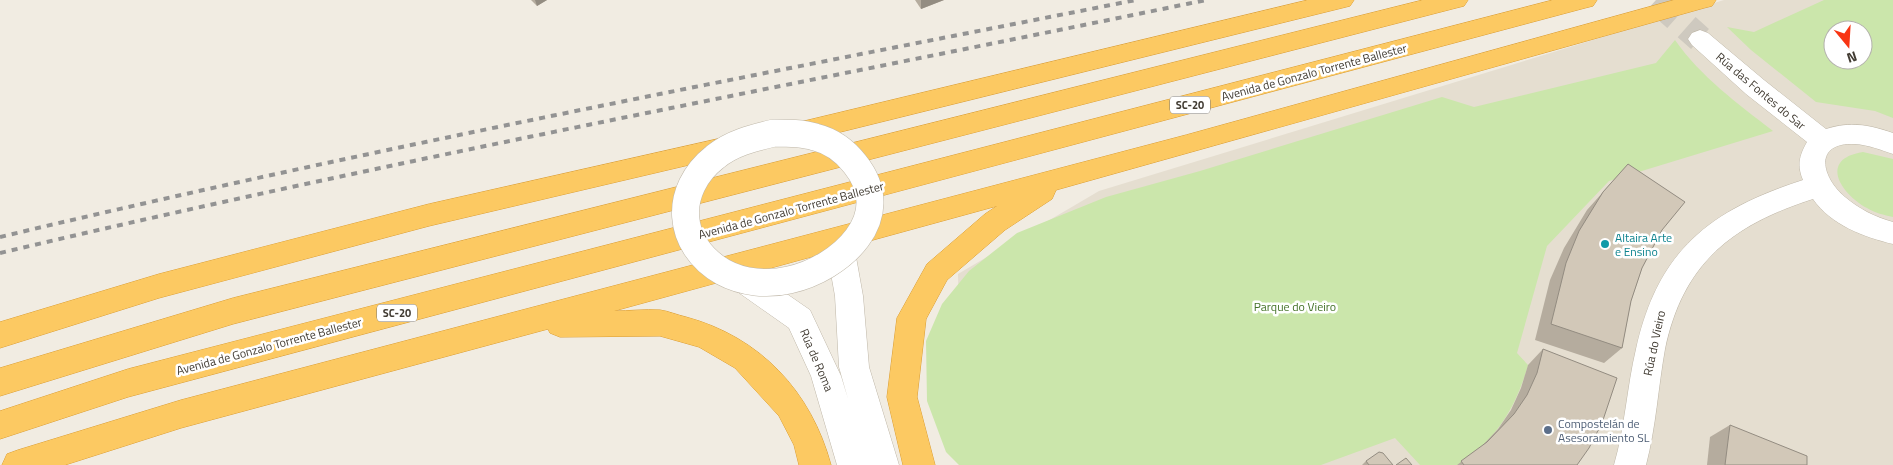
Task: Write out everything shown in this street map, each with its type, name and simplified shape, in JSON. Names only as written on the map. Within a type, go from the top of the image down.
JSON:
[{"type":"highway","points":[[796,133],[1342,0]]},
{"type":"highway","points":[[0,382],[233,310],[1456,0]]},
{"type":"highway","name":"Avenida de Gonzalo Torrente Ballester","points":[[0,425],[128,383],[1584,0]]},
{"type":"highway","points":[[18,465],[181,414],[1063,178],[1704,0]]},
{"type":"highway","points":[[0,335],[158,286],[429,215],[731,146]]},
{"type":"highway","points":[[919,465],[902,397],[912,318],[937,272],[996,222],[1063,178]]},
{"type":"highway","points":[[521,324],[660,322],[706,336],[746,358],[790,406],[809,442],[815,465]]},
{"type":"street","name":"Rúa das Fontes do Sar","points":[[1700,39],[1755,87],[1823,141]]},
{"type":"street","points":[[774,133],[796,133],[822,139],[844,151],[860,168],[869,189],[869,213],[860,236],[842,256],[821,271],[796,280],[770,283],[745,281],[718,270],[697,253],[686,231],[684,207],[692,183],[708,162],[731,146],[774,133]]},
{"type":"street","points":[[1893,144],[1874,137],[1854,134],[1837,135],[1823,141],[1815,149],[1811,160],[1813,173],[1819,186],[1831,201],[1848,214],[1866,224],[1893,233]]},
{"type":"street","name":"Rúa do Vieiro","points":[[1630,465],[1636,443],[1653,335],[1663,304],[1684,264],[1711,236],[1742,216],[1773,201],[1819,186]]},
{"type":"street","points":[[842,256],[849,296],[854,367],[883,465]]},
{"type":"street","name":"Rúa de Roma","points":[[745,281],[800,319],[826,376],[853,465]]},
{"type":"shaded area","points":[[1724,0],[1893,0],[1893,465],[962,465],[958,274],[1099,191]]},
{"type":"green space","points":[[1824,0],[1893,0],[1893,118],[1875,111],[1816,102],[1751,50],[1727,27],[1754,32]]},
{"type":"green space","name":"Parque do Vieiro","points":[[1675,40],[1708,78],[1773,131],[1609,181],[1547,246],[1517,353],[1528,365],[1519,390],[1501,424],[1484,444],[1461,464],[1420,465],[1395,438],[1321,465],[959,465],[946,452],[927,401],[926,341],[942,304],[969,271],[1017,233],[1106,197],[1200,171],[1442,97],[1474,107],[1656,63]]},
{"type":"green space","points":[[1863,152],[1893,159],[1893,217],[1867,208],[1842,186],[1838,177],[1838,169],[1841,162],[1849,156]]},
{"type":"building","points":[[1628,164],[1685,202],[1662,230],[1642,268],[1631,301],[1622,348],[1551,324],[1566,263],[1579,231],[1603,192]]},
{"type":"building","points":[[1543,349],[1617,378],[1602,423],[1589,448],[1577,465],[1464,465],[1461,461],[1487,442],[1514,414],[1527,395],[1537,373]]},
{"type":"building","points":[[1730,425],[1807,456],[1807,465],[1725,465]]},
{"type":"building","points":[[1379,452],[1383,453],[1393,465],[1369,465],[1366,461]]},
{"type":"building","points":[[1406,458],[1412,465],[1396,465]]},
{"type":"tunnel","points":[[1656,0],[1700,39]]},
{"type":"railway","points":[[0,237],[424,142],[1136,0]]},
{"type":"railway","points":[[0,253],[150,218],[451,153],[1206,0]]},
{"type":"place","name":"Altaira Arte e Ensino","points":[[1605,244]]},
{"type":"place","name":"Compostelán de Asesoramiento SL","points":[[1548,430]]}]
